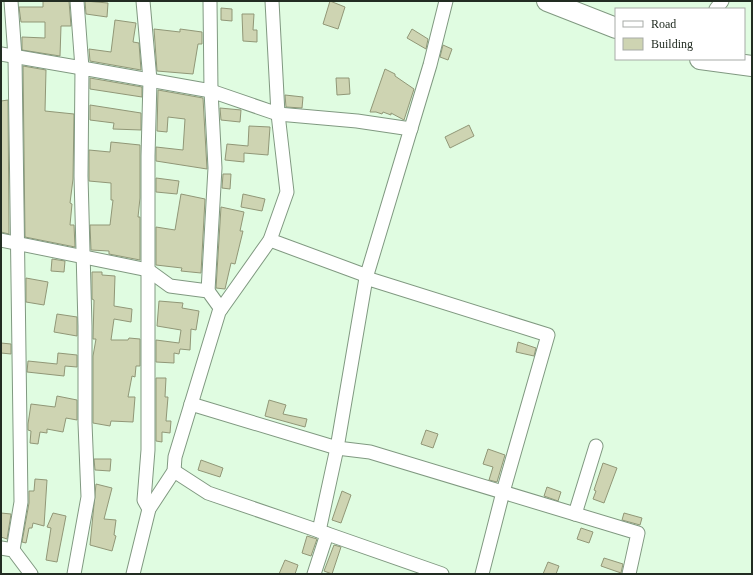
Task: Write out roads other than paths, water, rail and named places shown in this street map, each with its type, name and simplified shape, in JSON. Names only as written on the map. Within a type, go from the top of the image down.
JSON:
[{"type":"main road","points":[[547,1],[615,28]]},
{"type":"main road","points":[[707,60],[752,66]]},
{"type":"street","points":[[11,1],[15,57],[21,502],[5,550],[31,574]]},
{"type":"street","points":[[74,574],[88,497],[82,257],[82,68],[77,1]]},
{"type":"street","points":[[143,1],[150,80],[148,156],[148,450],[144,500],[149,508]]},
{"type":"street","points":[[210,1],[211,91],[215,168],[208,291],[221,309]]},
{"type":"street","points":[[133,574],[149,508],[174,471],[175,457],[221,309],[270,240],[287,192],[278,114],[272,1]]},
{"type":"street","points":[[314,574],[323,532],[366,278],[411,129],[446,1]]},
{"type":"street","points":[[1,54],[211,91],[278,114],[357,121],[411,129]]},
{"type":"street","points":[[1,240],[148,270],[170,286],[208,291]]},
{"type":"street","points":[[270,240],[362,274],[366,278],[548,335],[503,492],[482,574]]},
{"type":"street","points":[[191,404],[337,448],[370,452],[638,533],[629,574]]},
{"type":"street","points":[[575,514],[596,446]]},
{"type":"street","points":[[174,471],[208,493],[442,574]]}]
